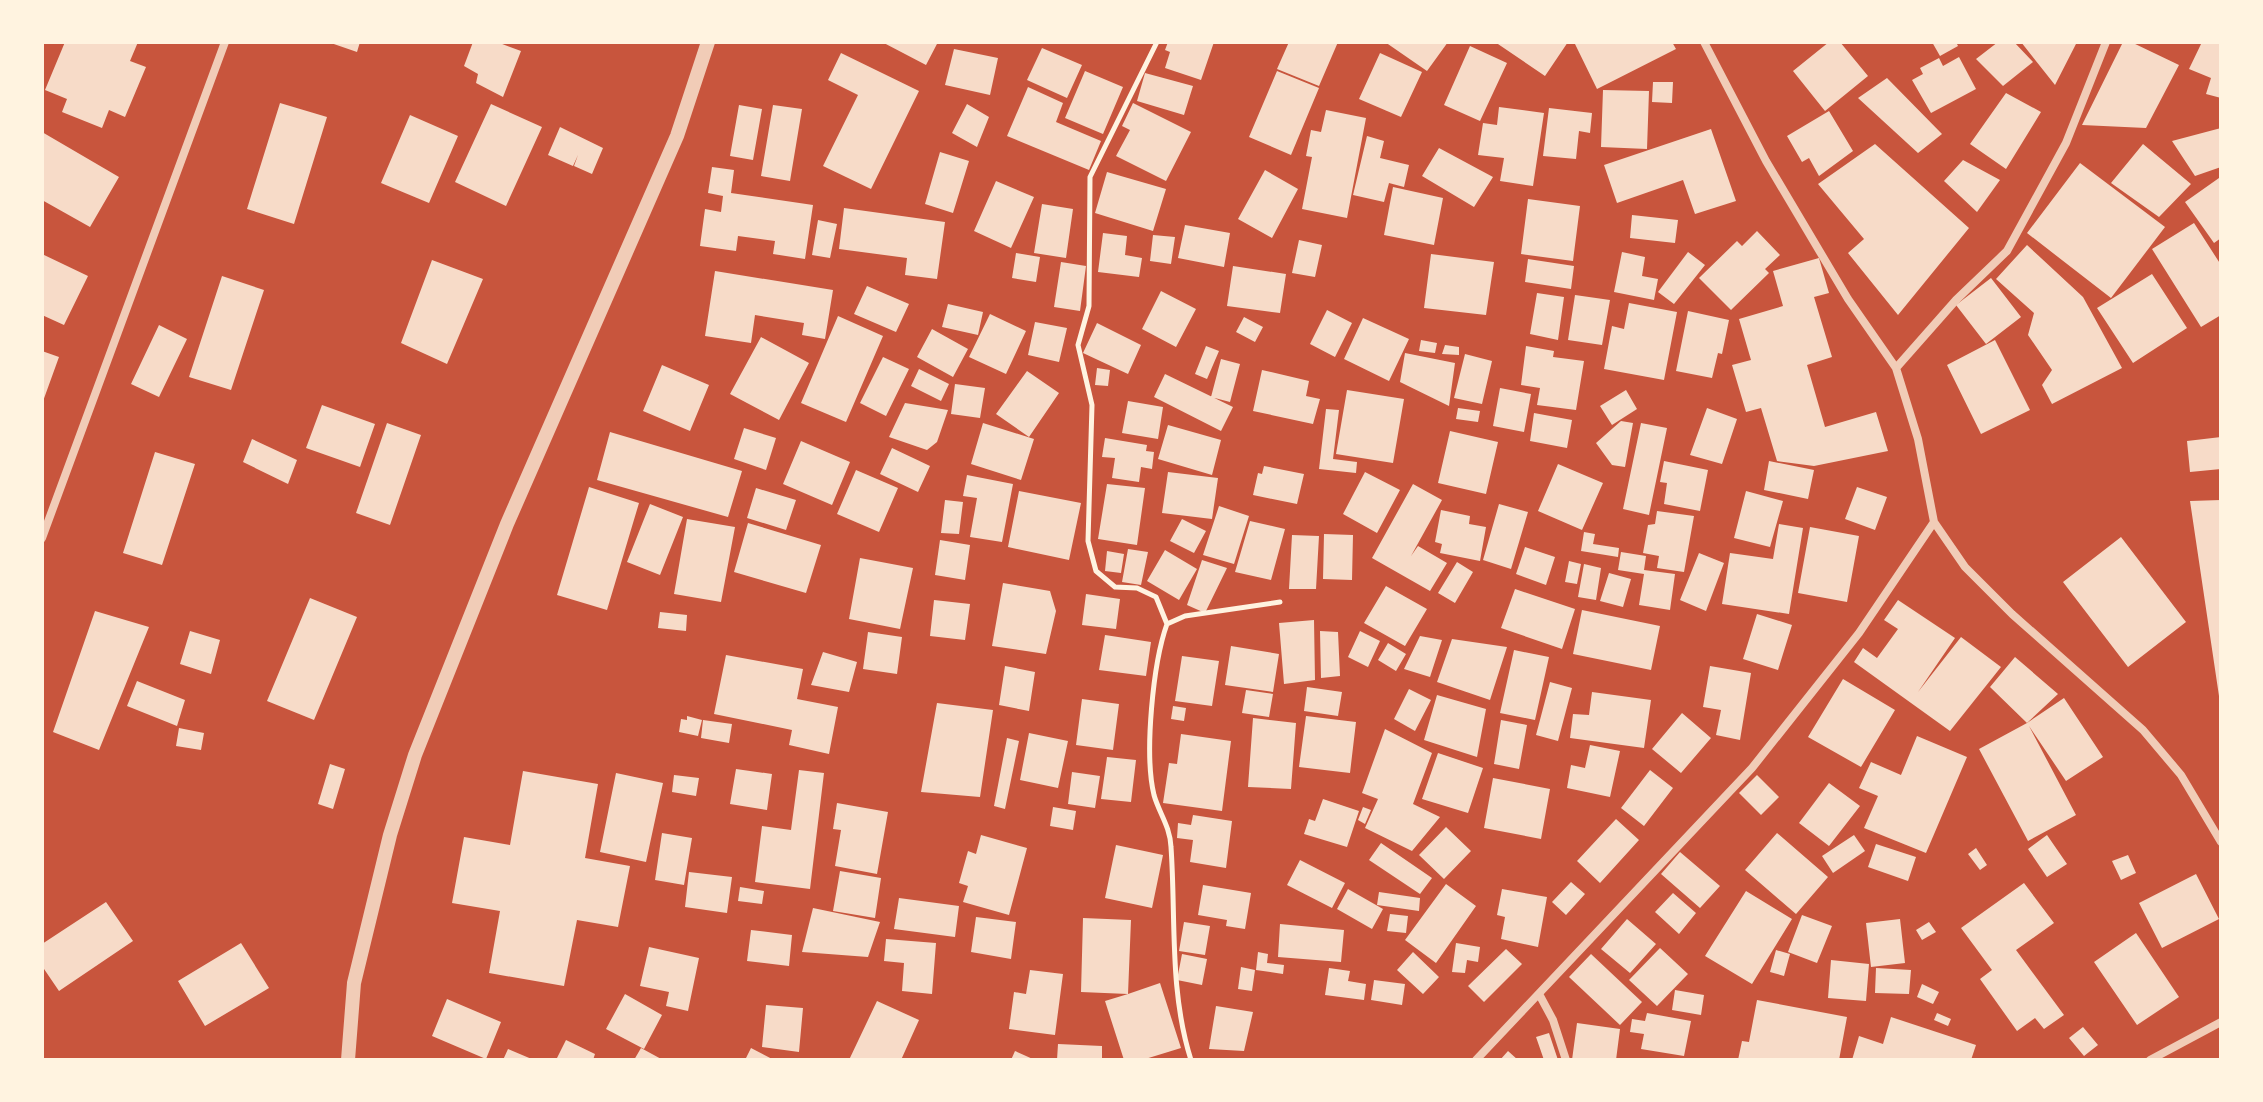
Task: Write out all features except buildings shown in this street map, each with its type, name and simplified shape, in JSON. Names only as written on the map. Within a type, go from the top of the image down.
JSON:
[{"type":"street","points":[[42,538],[225,42]]},
{"type":"street","points":[[348,1060],[354,983],[390,835],[419,743],[507,524],[677,136],[708,42]]},
{"type":"street","points":[[1704,42],[1766,161],[1848,299],[1896,368],[1918,439],[1934,522],[1974,577],[2143,730],[2181,775],[2221,842]]},
{"type":"street","points":[[1896,368],[1956,300],[2007,251],[2066,143],[2106,42]]},
{"type":"street","points":[[1476,1060],[1752,768],[1868,620],[1934,522]]},
{"type":"street","points":[[1539,994],[1553,1020],[1566,1060]]},
{"type":"street","points":[[2150,1060],[2221,1022]]},
{"type":"path","points":[[1157,42],[1090,177],[1089,306],[1078,345],[1092,405],[1088,541],[1096,571],[1115,587],[1137,588],[1156,597],[1167,624],[1158,650],[1153,684],[1154,795],[1170,834],[1176,935],[1174,977],[1191,1060]]},
{"type":"path","points":[[1167,624],[1185,616],[1280,602]]}]
